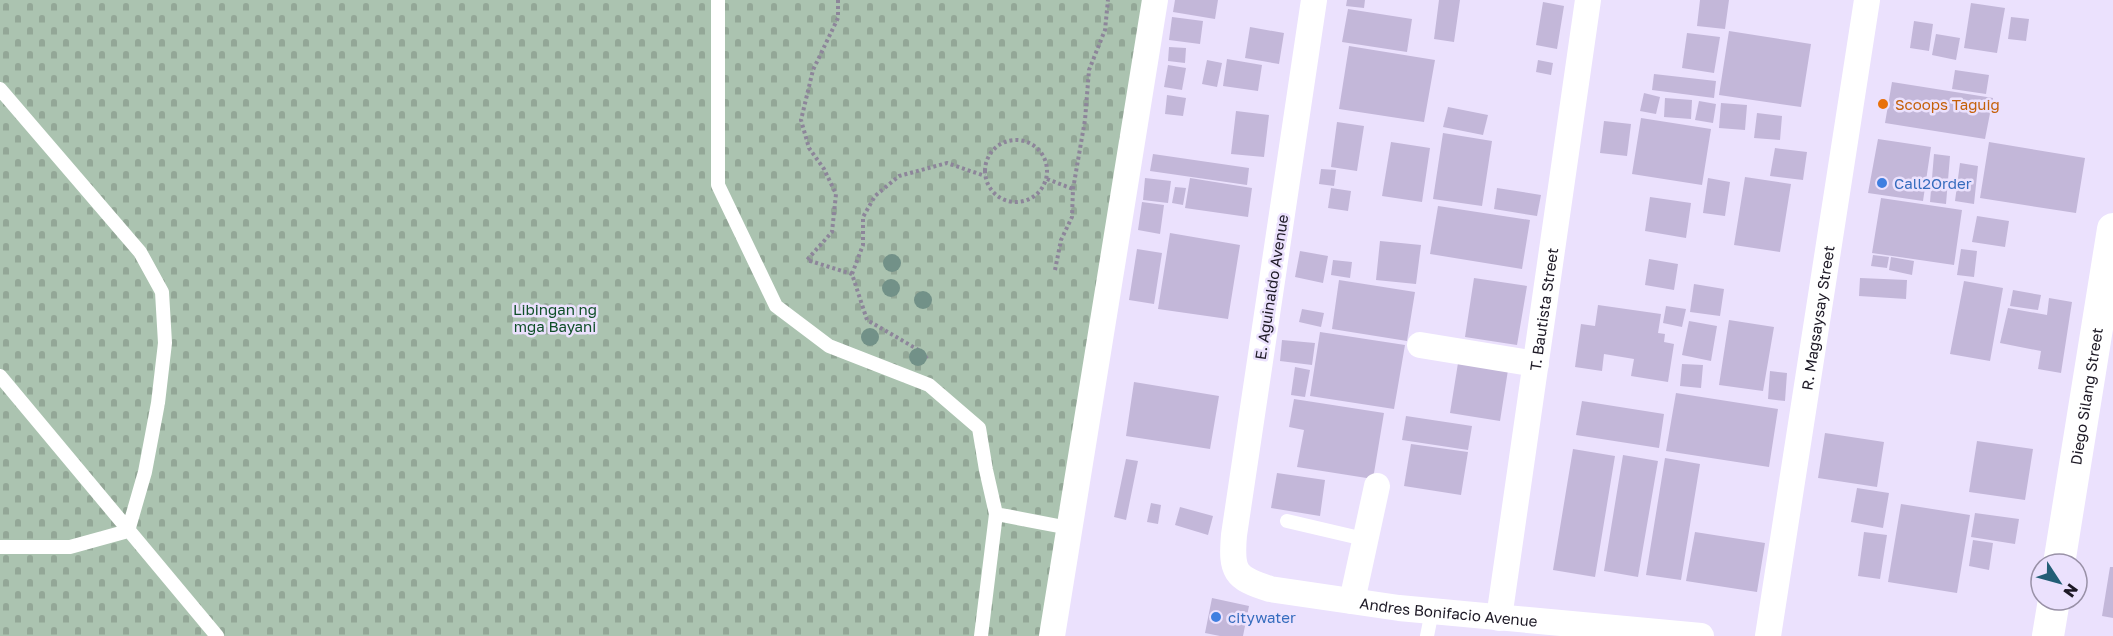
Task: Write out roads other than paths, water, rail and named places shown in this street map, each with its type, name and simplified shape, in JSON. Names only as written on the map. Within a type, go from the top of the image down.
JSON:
[{"type":"street","points":[[1052,636],[1155,0]]},
{"type":"street","name":"E. Aguinaldo Avenue","points":[[1237,573],[1232,556],[1234,535],[1314,0]]},
{"type":"street","name":"T. Bautista Street","points":[[1499,618],[1588,0]]},
{"type":"street","name":"R. Magsaysay Street","points":[[1768,636],[1866,0]]},
{"type":"street","name":"Diego Silang Street","points":[[2061,552],[2113,229]]},
{"type":"street","points":[[1420,345],[1536,364]]},
{"type":"street","points":[[1352,601],[1377,486]]},
{"type":"street","name":"Andres Bonifacio Avenue","points":[[1237,573],[1251,583],[1270,589],[1352,601],[1429,624],[1499,618],[1701,636]]},
{"type":"street","points":[[2048,636],[2052,612]]},
{"type":"lane","points":[[718,0],[718,185],[776,306],[829,346],[929,385],[979,428],[996,514],[981,636]]},
{"type":"lane","points":[[0,89],[140,252],[162,292],[165,343],[158,403],[145,472],[128,531]]},
{"type":"lane","points":[[0,376],[217,636]]},
{"type":"lane","points":[[996,514],[1069,528]]},
{"type":"lane","points":[[1287,521],[1364,538]]},
{"type":"lane","points":[[0,547],[70,547],[128,531]]},
{"type":"place","name":"Scoops Taguig","points":[[1883,104]]},
{"type":"place","name":"Call2Order","points":[[1882,183]]},
{"type":"place","name":"citywater","points":[[1216,617]]},
{"type":"park label","name":"Libingan ng mga Bayani","points":[[555,318]]}]
